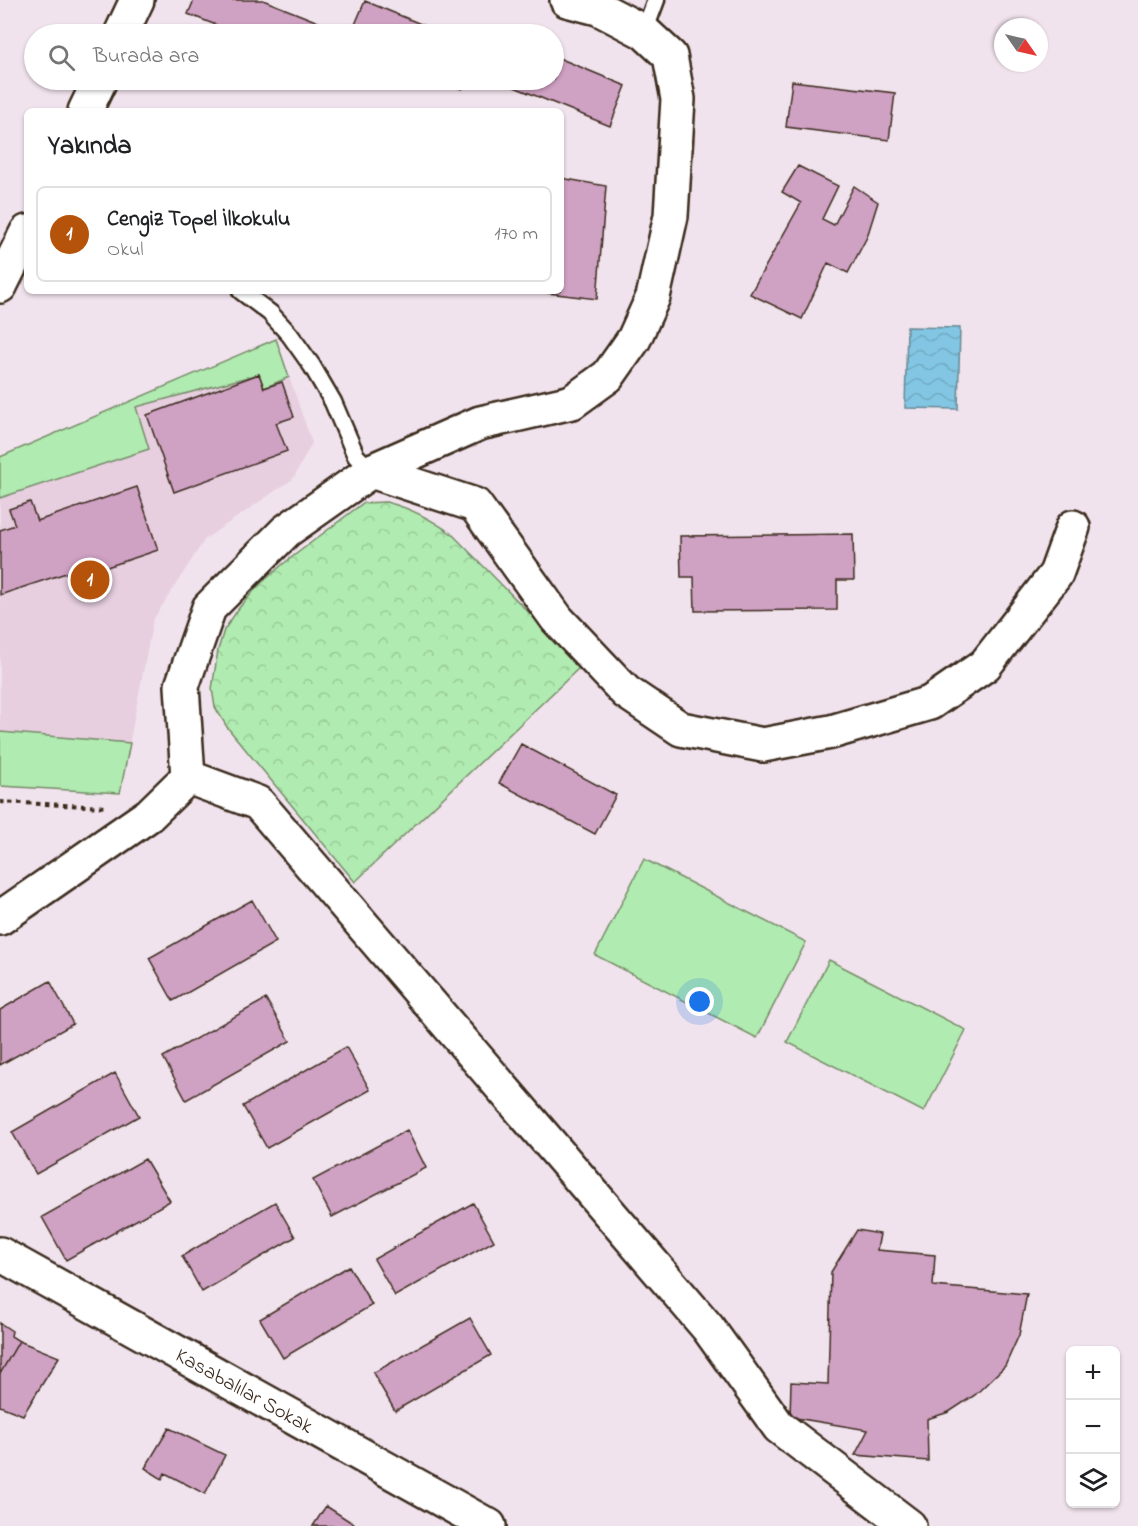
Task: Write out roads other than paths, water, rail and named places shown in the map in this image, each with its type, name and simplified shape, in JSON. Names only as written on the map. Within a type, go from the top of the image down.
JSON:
[{"type":"street","points":[[126,24],[137,0]]},
{"type":"street","points":[[0,918],[149,815],[188,777],[182,686],[209,608],[286,531],[371,471],[480,423],[572,402],[608,376],[634,339],[653,297],[671,216],[678,99],[670,56],[644,32],[598,8],[567,0]]},
{"type":"street","points":[[86,108],[95,90]]},
{"type":"street","points":[[0,286],[24,237]]},
{"type":"street","points":[[371,471],[475,505],[557,619],[626,692],[681,729],[763,745],[831,732],[930,703],[985,665],[1056,574],[1073,526]]},
{"type":"street","points":[[188,777],[258,803],[708,1328],[779,1427],[909,1526]]},
{"type":"street","name":"Kasabalılar Sokak","points":[[0,1254],[489,1526]]},
{"type":"lane","points":[[644,32],[656,0]]},
{"type":"lane","points":[[245,294],[270,313],[290,335],[333,402],[356,456],[371,471]]},
{"type":"water","points":[[907,327],[960,328],[958,409],[905,408]]},
{"type":"place","name":"Cengiz Topel İlkokulu","points":[[90,580]]}]
